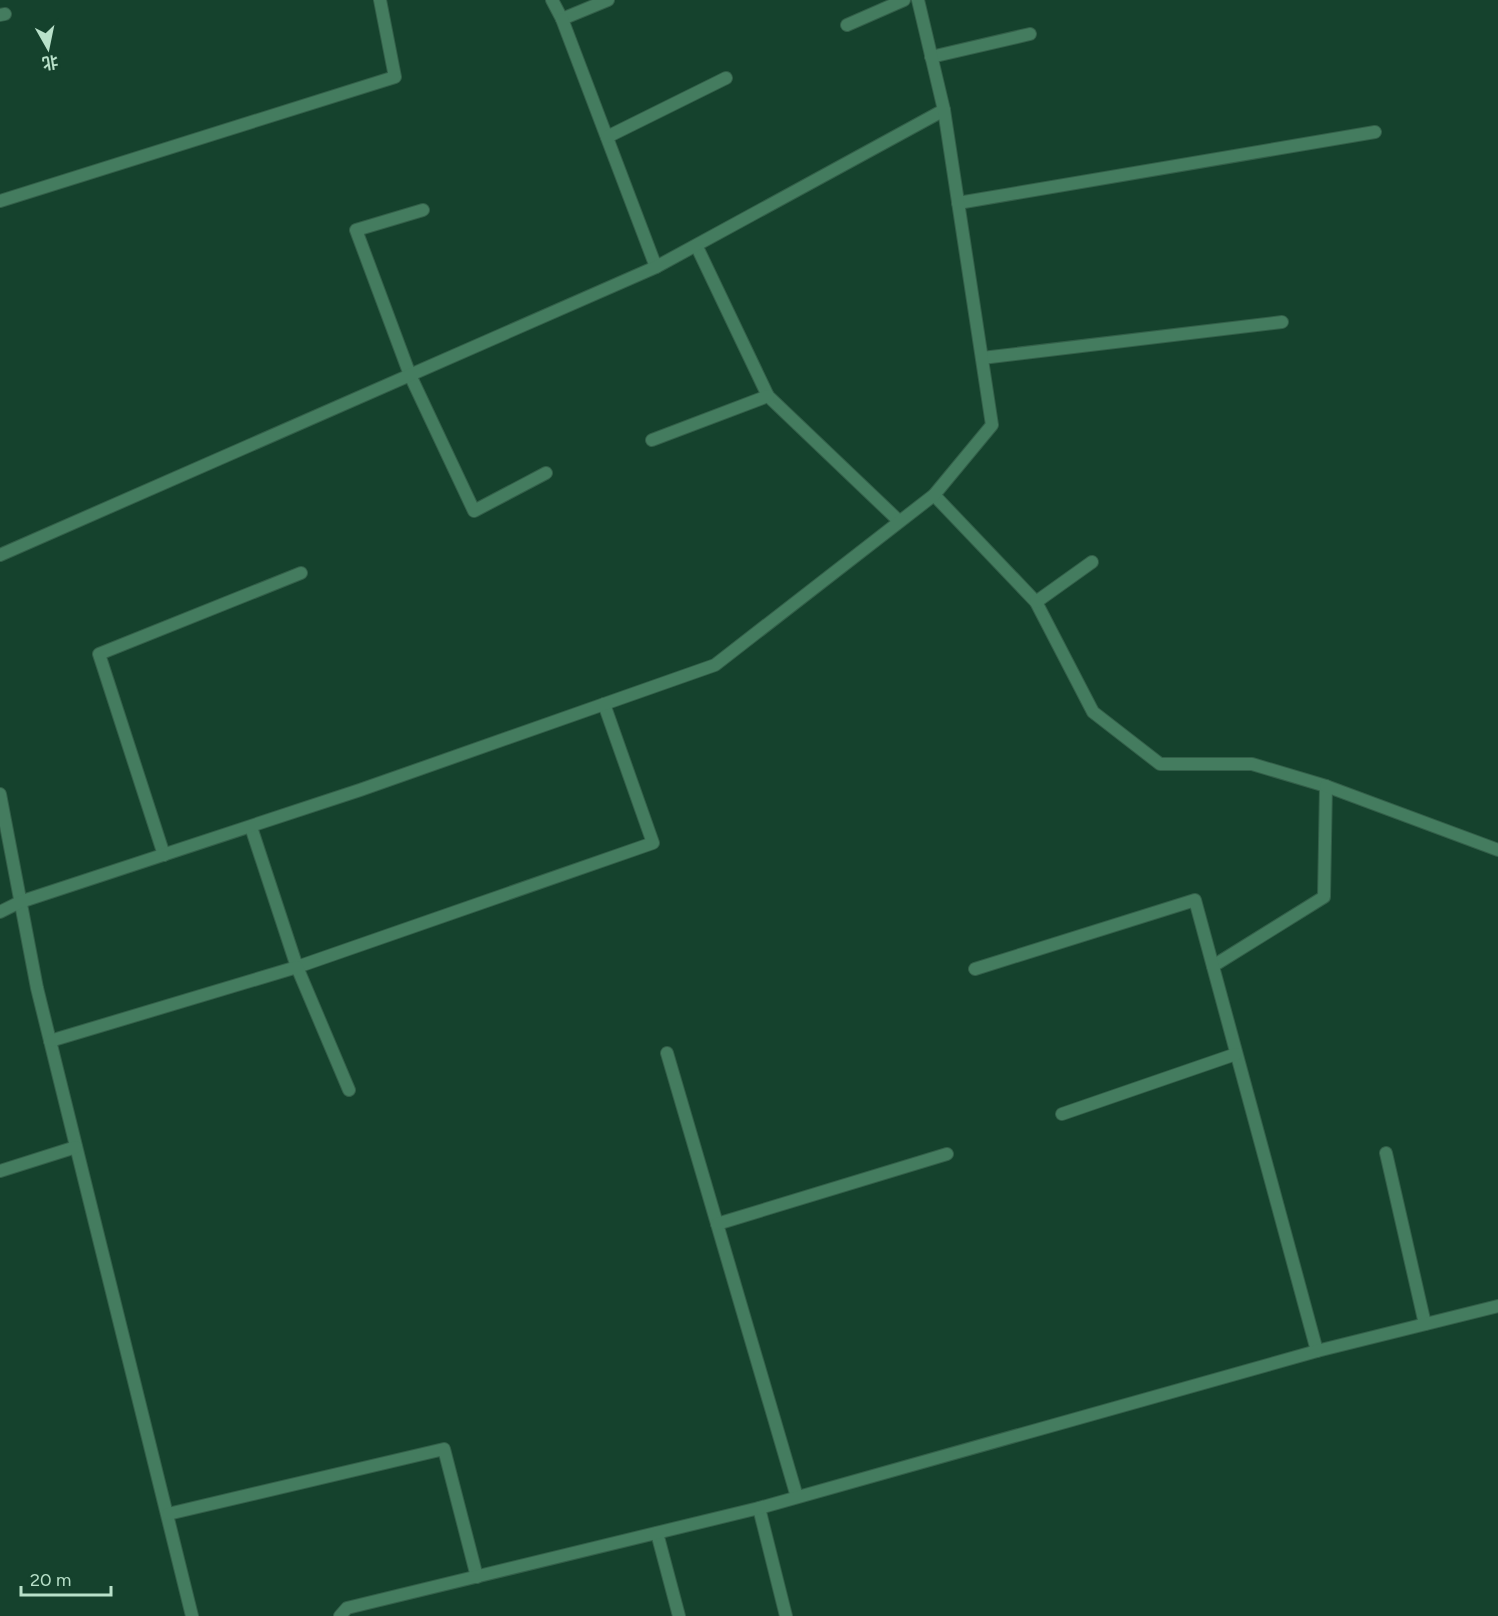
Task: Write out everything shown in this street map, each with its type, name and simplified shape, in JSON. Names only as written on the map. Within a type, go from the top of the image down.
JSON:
[{"type":"street","points":[[0,201],[395,77],[380,0]]},
{"type":"street","points":[[552,0],[562,19],[656,267]]},
{"type":"street","points":[[562,19],[608,0]]},
{"type":"street","points":[[847,25],[904,0]]},
{"type":"street","points":[[0,912],[20,903],[251,826],[715,665],[933,495],[992,425],[944,110],[918,0]]},
{"type":"street","points":[[931,57],[1030,34]]},
{"type":"street","points":[[607,137],[726,78]]},
{"type":"street","points":[[0,555],[656,267],[697,247],[944,110]]},
{"type":"street","points":[[958,203],[1375,132]]},
{"type":"street","points":[[423,210],[356,230],[410,375],[474,511],[546,473]]},
{"type":"street","points":[[697,247],[768,396],[899,521]]},
{"type":"street","points":[[982,358],[1282,322]]},
{"type":"street","points":[[652,440],[768,396]]},
{"type":"street","points":[[933,495],[1035,602],[1093,712],[1160,764],[1252,764],[1326,786],[1498,850]]},
{"type":"street","points":[[1035,602],[1092,562]]},
{"type":"street","points":[[164,855],[99,654],[301,573]]},
{"type":"street","points":[[50,1041],[297,967],[653,843],[604,704]]},
{"type":"street","points":[[1213,966],[1324,897],[1326,786]]},
{"type":"street","points":[[0,794],[20,903],[50,1041],[192,1616]]},
{"type":"street","points":[[251,826],[297,967],[348,1090]]},
{"type":"street","points":[[975,969],[1195,900],[1317,1351]]},
{"type":"street","points":[[667,1053],[797,1497]]},
{"type":"street","points":[[1062,1114],[1236,1054]]},
{"type":"street","points":[[0,1172],[76,1147]]},
{"type":"street","points":[[1386,1153],[1425,1324]]},
{"type":"street","points":[[717,1224],[948,1154]]},
{"type":"street","points":[[340,1616],[347,1608],[759,1508],[1317,1351],[1498,1306]]},
{"type":"street","points":[[168,1515],[444,1449],[477,1577]]},
{"type":"street","points":[[759,1508],[786,1616]]},
{"type":"street","points":[[657,1533],[679,1616]]}]
